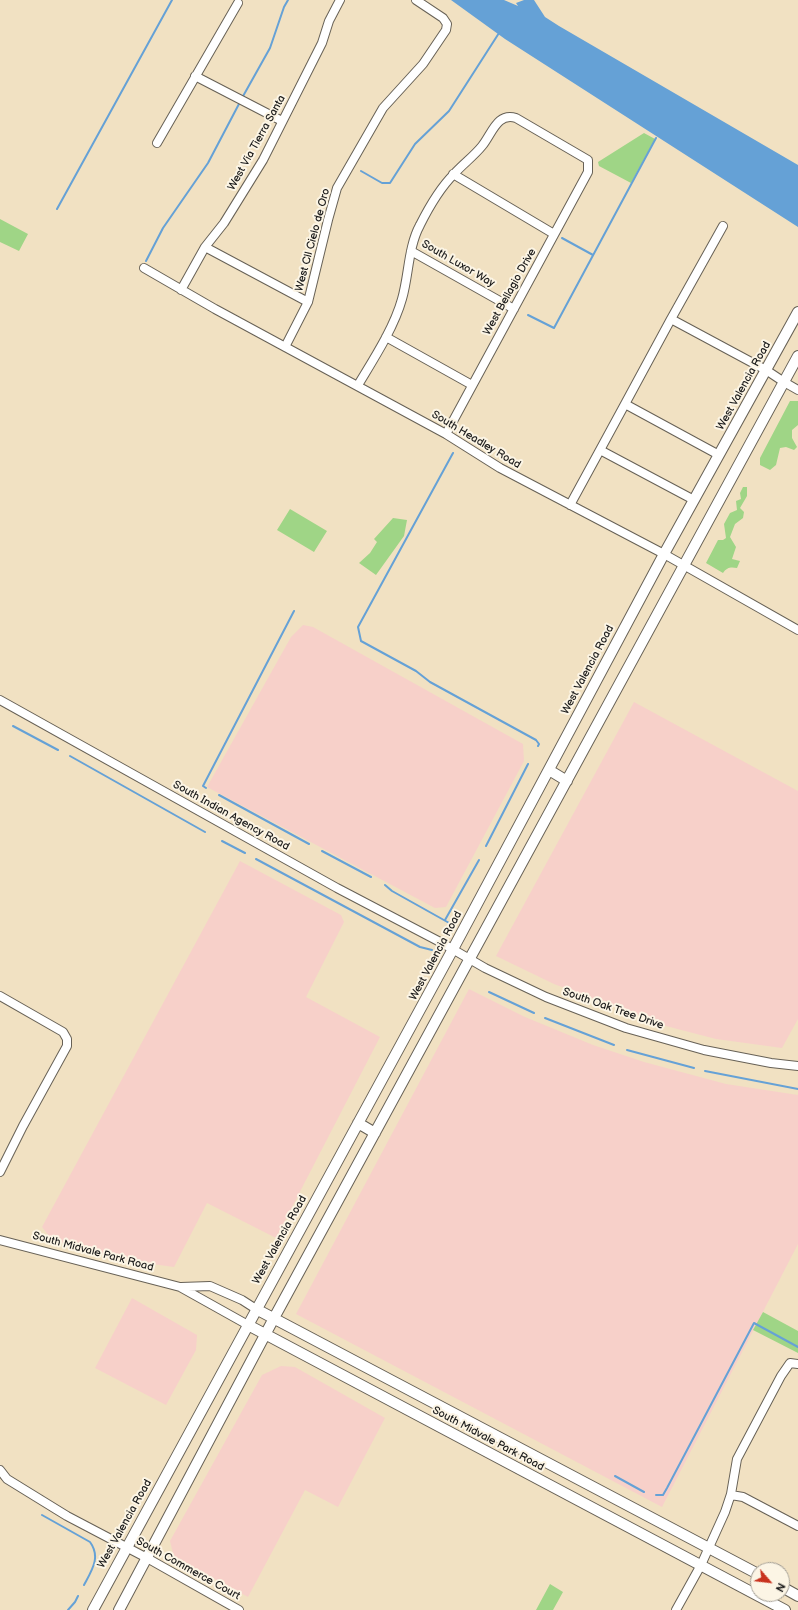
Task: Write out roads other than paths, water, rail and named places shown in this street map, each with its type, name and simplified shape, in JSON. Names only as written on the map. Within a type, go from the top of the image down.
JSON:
[{"type":"main road","name":"West Valencia Road","points":[[93,1610],[453,949],[664,554],[798,312]]},
{"type":"main road","points":[[119,1610],[265,1334],[798,356]]},
{"type":"main road","points":[[549,770],[567,781]]},
{"type":"main road","points":[[358,1123],[375,1133]]},
{"type":"main road","name":"South Midvale Park Road","points":[[256,1309],[706,1551],[750,1570]]},
{"type":"main road","name":"South Midvale Park Road","points":[[248,1325],[785,1610]]},
{"type":"street","name":"West Via Tierra Santa","points":[[181,290],[205,247],[224,223],[251,179],[322,43],[329,21],[340,0]]},
{"type":"street","name":"West Cll Cielo de Oro","points":[[285,347],[308,302],[337,188],[383,108],[423,64],[446,30],[446,24],[443,18],[416,0]]},
{"type":"street","points":[[157,144],[238,3]]},
{"type":"street","points":[[195,76],[282,121]]},
{"type":"street","name":"West Bellagio Drive","points":[[446,434],[588,172],[588,160],[516,118],[510,116],[504,117],[500,120],[482,146],[453,174]]},
{"type":"street","points":[[358,386],[386,337],[402,300],[411,251],[419,226],[453,174],[554,234]]},
{"type":"street","points":[[570,506],[723,226]]},
{"type":"street","points":[[205,247],[308,302]]},
{"type":"street","name":"South Luxor Way","points":[[411,251],[514,309]]},
{"type":"street","name":"South Headley Road","points":[[144,268],[181,290],[446,434],[500,468],[664,554],[798,630]]},
{"type":"street","points":[[671,319],[766,370],[798,390]]},
{"type":"street","points":[[386,337],[472,385]]},
{"type":"street","points":[[625,404],[719,455]]},
{"type":"street","points":[[600,450],[694,500]]},
{"type":"street","name":"South Indian Agency Road","points":[[0,700],[337,888],[453,949]]},
{"type":"street","name":"South Oak Tree Drive","points":[[453,949],[485,968],[546,997],[626,1028],[704,1050],[771,1063],[798,1066]]},
{"type":"street","points":[[0,996],[63,1032],[67,1039],[67,1046],[23,1126],[0,1172]]},
{"type":"street","name":"South Midvale Park Road","points":[[0,1240],[180,1287],[248,1325]]},
{"type":"street","name":"South Midvale Park Road","points":[[180,1287],[210,1286],[242,1300],[256,1309]]},
{"type":"street","points":[[676,1610],[701,1565],[706,1551],[725,1512],[731,1495],[737,1459],[781,1376],[794,1363]]},
{"type":"street","name":"South Commerce Court","points":[[0,1470],[7,1479],[67,1516],[147,1558],[239,1610]]},
{"type":"street","points":[[731,1495],[743,1497],[798,1526]]},
{"type":"water","points":[[451,0],[504,0],[518,6],[516,3],[524,0],[534,0],[545,17],[559,26],[798,165],[798,227],[505,39]]},
{"type":"waterway","points":[[57,209],[172,0]]},
{"type":"waterway","points":[[242,98],[270,48],[284,7],[288,0]]},
{"type":"waterway","points":[[361,171],[382,183],[390,183],[415,144],[449,111],[499,33]]},
{"type":"waterway","points":[[146,261],[163,228],[208,163],[240,102]]},
{"type":"waterway","points":[[528,315],[554,328],[656,138]]},
{"type":"waterway","points":[[562,238],[593,255]]},
{"type":"waterway","points":[[453,453],[358,627],[361,641],[416,671],[430,682],[536,740],[539,744],[538,746]]},
{"type":"waterway","points":[[206,788],[203,786],[294,611]]},
{"type":"waterway","points":[[13,726],[58,750]]},
{"type":"waterway","points":[[70,756],[205,832]]},
{"type":"waterway","points":[[486,846],[528,764]]},
{"type":"waterway","points":[[219,795],[309,844]]},
{"type":"waterway","points":[[222,841],[245,853]]},
{"type":"waterway","points":[[322,851],[371,877]]},
{"type":"waterway","points":[[256,859],[420,947],[432,950]]},
{"type":"waterway","points":[[445,920],[479,860]]},
{"type":"waterway","points":[[385,885],[392,891],[451,924]]},
{"type":"waterway","points":[[489,992],[534,1013]]},
{"type":"waterway","points":[[545,1018],[614,1045]]},
{"type":"waterway","points":[[627,1050],[694,1068]]},
{"type":"waterway","points":[[705,1071],[798,1089]]},
{"type":"waterway","points":[[656,1495],[663,1495],[667,1488],[754,1323],[798,1347]]},
{"type":"waterway","points":[[615,1476],[644,1492]]},
{"type":"waterway","points":[[42,1515],[90,1542],[95,1553],[95,1558],[92,1569],[84,1585]]},
{"type":"waterway","points":[[68,1610],[78,1596]]}]
